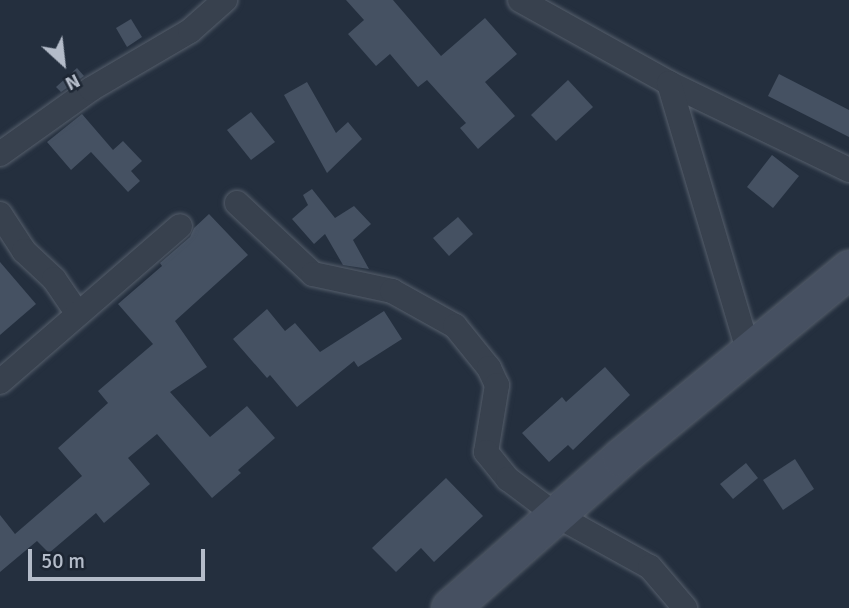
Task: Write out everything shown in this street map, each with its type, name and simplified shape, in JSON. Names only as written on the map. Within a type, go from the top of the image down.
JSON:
[{"type":"main road","points":[[450,608],[748,350],[849,269]]},
{"type":"street","points":[[0,154],[91,89],[190,31],[225,0]]},
{"type":"street","points":[[520,0],[669,83],[849,170]]},
{"type":"street","points":[[669,83],[748,350]]},
{"type":"street","points":[[237,203],[313,274],[392,291],[455,326],[489,368],[497,385],[486,452],[508,480],[556,515],[650,567],[685,608]]},
{"type":"street","points":[[0,214],[24,251],[54,279],[78,314]]},
{"type":"street","points":[[0,382],[180,226]]},
{"type":"building","points":[[346,0],[393,0],[441,56],[485,18],[517,54],[485,82],[515,116],[478,149],[460,128],[466,123],[427,80],[418,87],[390,54],[376,66],[348,34],[364,20]]},
{"type":"building","points":[[131,19],[142,37],[127,47],[116,28]]},
{"type":"building","points":[[77,68],[84,76],[61,92],[56,87]]},
{"type":"building","points":[[779,74],[849,110],[849,137],[768,96]]},
{"type":"building","points":[[568,80],[593,107],[556,141],[531,115]]},
{"type":"building","points":[[307,82],[336,133],[348,122],[362,139],[327,173],[284,95]]},
{"type":"building","points":[[251,112],[275,142],[251,160],[227,130]]},
{"type":"building","points":[[82,114],[113,150],[123,141],[142,161],[131,171],[140,181],[128,192],[91,152],[71,170],[47,142]]},
{"type":"building","points":[[772,155],[799,176],[773,208],[747,187]]},
{"type":"building","points":[[312,189],[335,218],[354,206],[371,224],[353,240],[369,269],[343,265],[325,234],[314,244],[292,219],[308,205],[303,195]]},
{"type":"building","points":[[209,214],[248,255],[175,321],[207,367],[170,392],[210,437],[247,406],[275,438],[238,470],[241,473],[212,498],[157,434],[128,458],[150,484],[104,523],[96,513],[49,553],[37,541],[0,572],[0,515],[15,534],[82,476],[58,448],[108,403],[98,391],[153,344],[118,304],[162,266],[160,263],[190,237],[194,228]]},
{"type":"building","points":[[458,217],[473,234],[449,256],[433,238]]},
{"type":"building","points":[[0,262],[36,304],[0,335]]},
{"type":"building","points":[[267,309],[285,331],[295,323],[320,352],[384,311],[402,339],[358,367],[354,361],[297,407],[270,375],[267,378],[233,339]]},
{"type":"building","points":[[605,367],[630,395],[573,450],[568,445],[549,462],[522,433],[562,397],[566,402]]},
{"type":"building","points":[[795,459],[814,489],[783,510],[763,480]]},
{"type":"building","points":[[746,463],[758,478],[733,499],[720,484]]},
{"type":"building","points":[[446,478],[483,516],[434,562],[421,548],[396,572],[372,548]]}]
